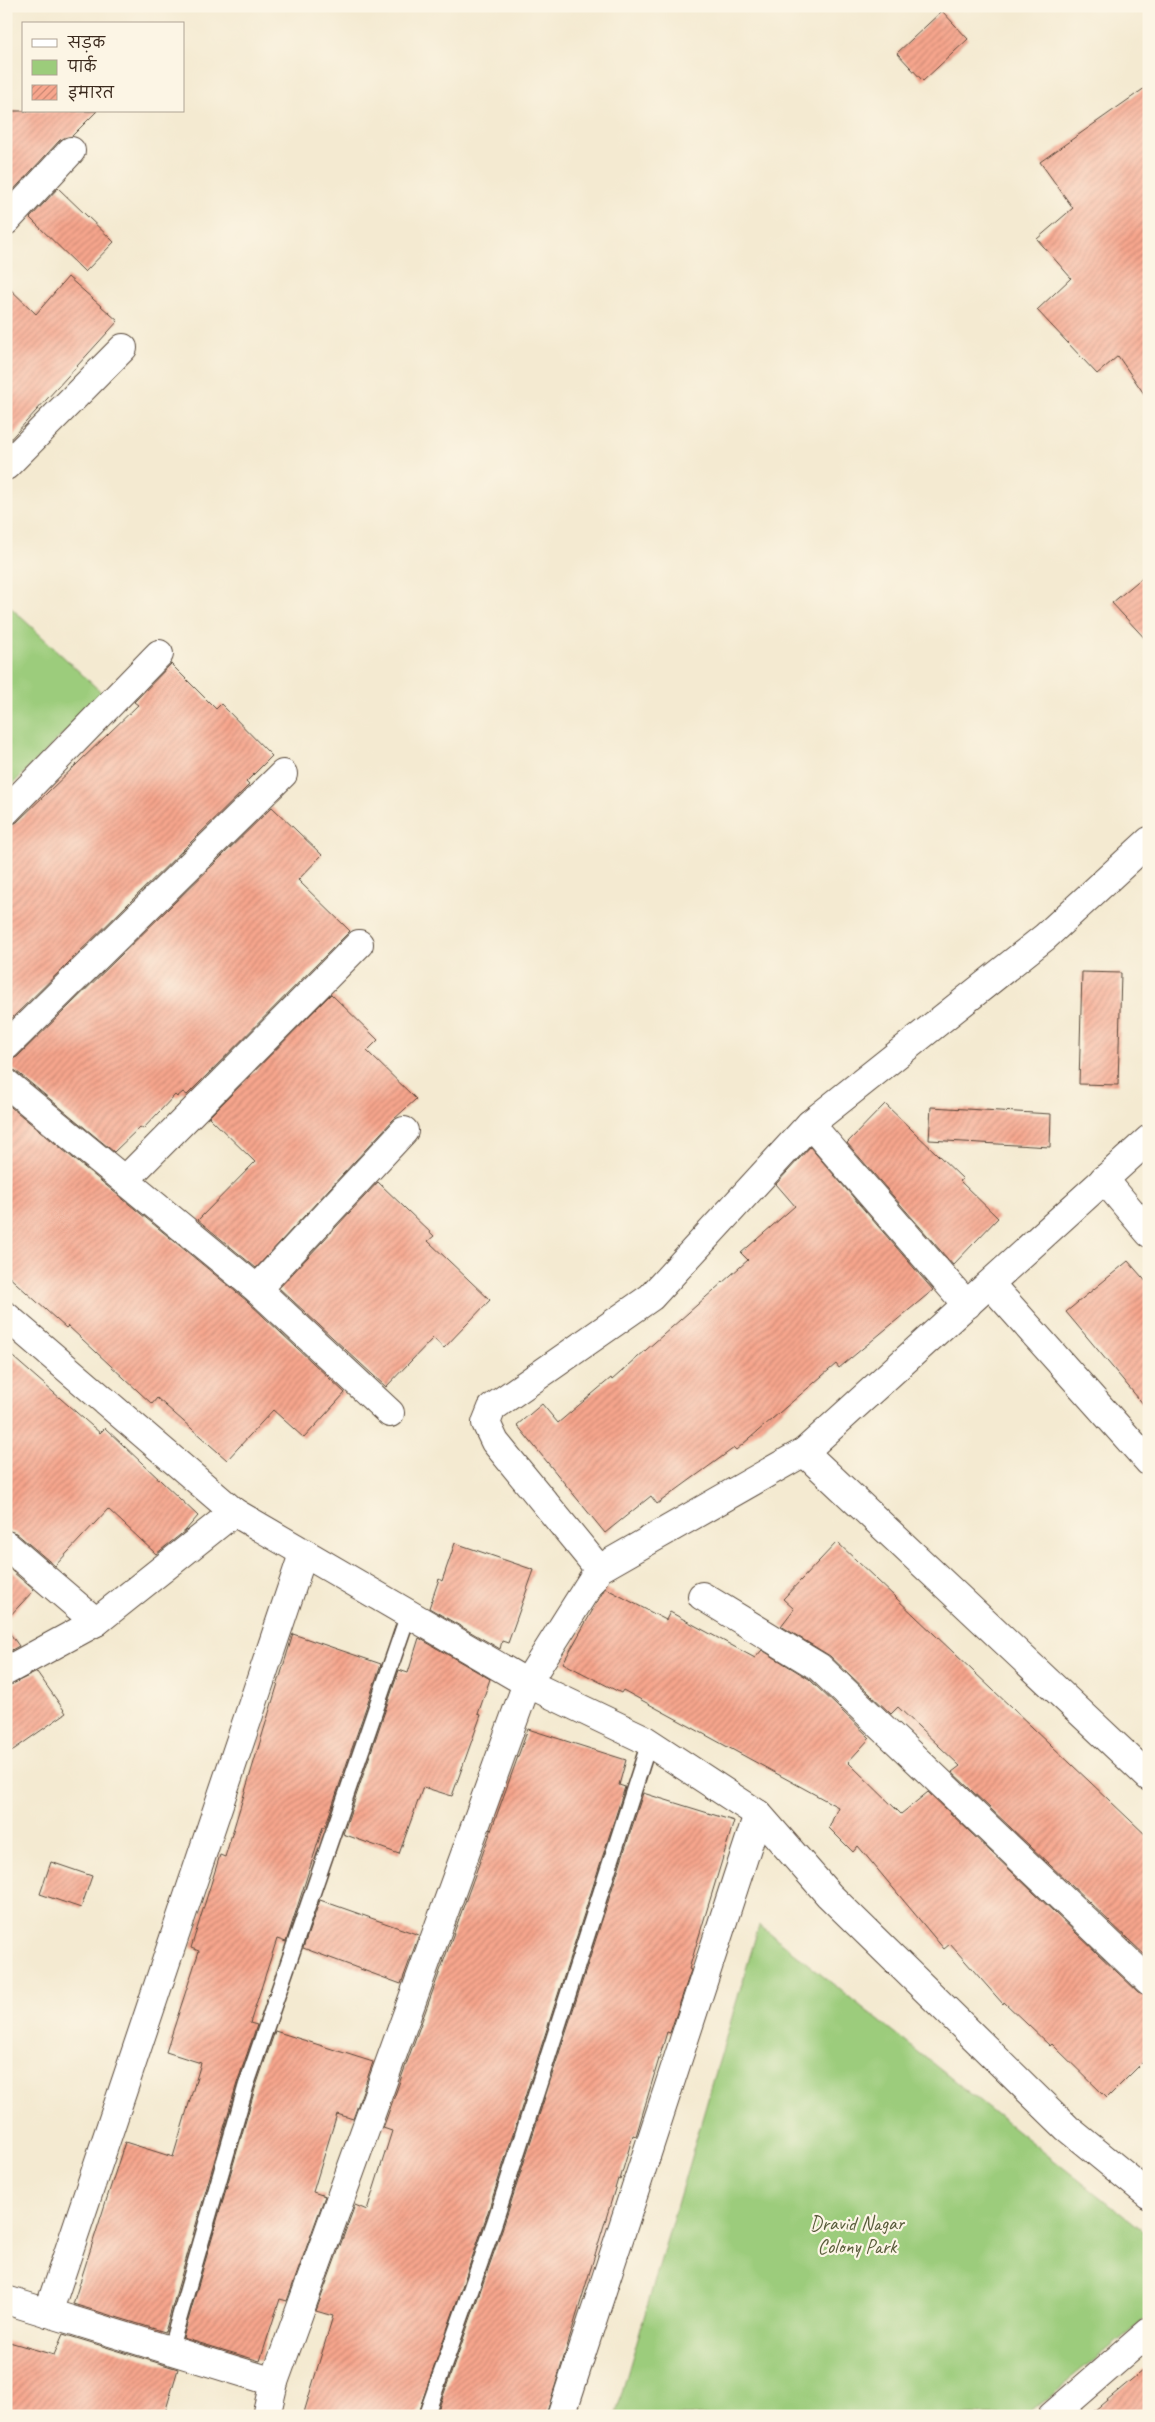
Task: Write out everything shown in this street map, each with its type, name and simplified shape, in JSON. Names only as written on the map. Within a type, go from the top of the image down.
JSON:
[{"type":"street","points":[[6,221],[71,152]]},
{"type":"street","points":[[6,466],[123,348]]},
{"type":"street","points":[[6,811],[159,654]]},
{"type":"street","points":[[6,1046],[283,774]]},
{"type":"street","points":[[599,1569],[495,1442],[486,1423],[492,1408],[652,1296],[810,1124],[1045,937],[1149,841]]},
{"type":"street","points":[[125,1180],[359,944]]},
{"type":"street","points":[[6,1083],[257,1289],[390,1413]]},
{"type":"street","points":[[810,1124],[967,1305]]},
{"type":"street","points":[[257,1289],[404,1131]]},
{"type":"street","points":[[266,2416],[274,2382],[527,1683],[599,1569],[804,1452],[1149,1139]]},
{"type":"street","points":[[1104,1179],[1149,1233]]},
{"type":"street","points":[[990,1284],[1149,1462]]},
{"type":"street","points":[[6,1316],[234,1512],[527,1683],[649,1743],[758,1814],[829,1895],[1053,2114],[1149,2195]]},
{"type":"street","points":[[804,1452],[1149,1777]]},
{"type":"street","points":[[6,1671],[96,1622],[234,1512]]},
{"type":"street","points":[[6,1545],[96,1622]]},
{"type":"street","points":[[48,2313],[303,1554]]},
{"type":"street","points":[[702,1596],[820,1667],[1149,1981]]},
{"type":"street","points":[[561,2416],[758,1814]]},
{"type":"street","points":[[6,2300],[274,2382]]},
{"type":"street","points":[[1052,2416],[1149,2332]]},
{"type":"lane","points":[[170,2350],[245,2092],[408,1615]]},
{"type":"lane","points":[[426,2416],[495,2221],[649,1743]]},
{"type":"green space","points":[[6,603],[103,694],[6,791]]},
{"type":"green space","name":"Dravid Nagar Colony Park","points":[[759,1925],[1149,2236],[1149,2316],[1025,2416],[615,2416]]},
{"type":"building","points":[[942,11],[968,39],[923,81],[897,53]]},
{"type":"building","points":[[1149,85],[1149,401],[1118,356],[1097,374],[1037,310],[1071,278],[1037,239],[1073,208],[1040,162]]},
{"type":"building","points":[[6,111],[96,112],[72,136],[60,140],[6,198]]},
{"type":"building","points":[[58,188],[114,242],[85,272],[30,218]]},
{"type":"building","points":[[68,277],[118,321],[6,444],[6,285],[36,314]]},
{"type":"building","points":[[1149,572],[1149,643],[1112,603]]},
{"type":"building","points":[[171,664],[216,709],[221,704],[272,756],[246,782],[249,785],[6,1024],[6,828],[17,822],[138,705],[134,702]]},
{"type":"building","points":[[272,807],[322,855],[298,880],[350,931],[187,1095],[183,1092],[177,1097],[175,1095],[143,1129],[140,1127],[114,1152],[16,1071],[6,1068],[6,1061],[17,1057]]},
{"type":"building","points":[[1082,972],[1121,973],[1118,1085],[1079,1084]]},
{"type":"building","points":[[331,994],[378,1040],[367,1051],[416,1099],[393,1120],[256,1268],[198,1220],[255,1162],[209,1117]]},
{"type":"building","points":[[6,1103],[247,1301],[345,1393],[304,1438],[273,1410],[227,1460],[157,1398],[152,1404],[68,1326],[66,1328],[6,1274]]},
{"type":"building","points":[[885,1104],[963,1179],[960,1181],[998,1218],[953,1265],[847,1143]]},
{"type":"building","points":[[931,1107],[1051,1114],[1050,1147],[929,1140]]},
{"type":"building","points":[[810,1147],[933,1290],[839,1368],[836,1364],[736,1450],[734,1448],[657,1504],[651,1496],[605,1533],[517,1425],[542,1404],[558,1423],[611,1378],[612,1380],[748,1260],[741,1253],[795,1206],[776,1184]]},
{"type":"building","points":[[378,1182],[434,1236],[428,1241],[490,1300],[444,1348],[433,1338],[386,1387],[279,1288]]},
{"type":"building","points":[[1128,1261],[1149,1285],[1149,1411],[1066,1312]]},
{"type":"building","points":[[6,1351],[100,1433],[105,1428],[198,1516],[185,1531],[156,1554],[108,1509],[55,1566],[16,1533],[6,1530]]},
{"type":"building","points":[[837,1542],[1149,1838],[1149,1959],[952,1772],[960,1766],[898,1707],[891,1714],[830,1656],[781,1626],[794,1609],[783,1599]]},
{"type":"building","points":[[455,1543],[534,1570],[508,1643],[502,1641],[500,1649],[429,1608],[439,1579],[442,1581]]},
{"type":"building","points":[[6,1566],[34,1590],[6,1620]]},
{"type":"building","points":[[605,1588],[666,1620],[670,1612],[755,1658],[762,1650],[809,1679],[870,1738],[848,1762],[901,1814],[928,1792],[1138,1992],[1149,1996],[1149,2056],[1107,2098],[1052,2044],[1050,2046],[1004,2002],[1003,2004],[950,1944],[944,1949],[858,1846],[853,1852],[829,1828],[838,1807],[623,1690],[621,1693],[563,1663]]},
{"type":"building","points":[[6,1628],[19,1646],[6,1653]]},
{"type":"building","points":[[293,1634],[381,1664],[325,1827],[323,1827],[286,1942],[277,1939],[250,2023],[257,2025],[237,2083],[165,2332],[73,2304],[125,2142],[173,2157],[201,2063],[166,2052],[199,1951],[191,1948],[220,1855],[225,1857]]},
{"type":"building","points":[[419,1638],[490,1679],[478,1714],[481,1715],[452,1796],[423,1787],[399,1854],[343,1834],[399,1670],[408,1673]]},
{"type":"building","points":[[37,1672],[66,1713],[6,1755],[6,1687]]},
{"type":"building","points":[[528,1729],[626,1760],[619,1785],[625,1787],[486,2218],[417,2416],[303,2416],[333,2316],[316,2311],[355,2205],[367,2210],[392,2131],[383,2128]]},
{"type":"building","points":[[643,1793],[734,1821],[689,1969],[691,1970],[670,2033],[667,2032],[636,2136],[633,2135],[620,2180],[618,2179],[546,2416],[436,2416],[504,2224]]},
{"type":"building","points":[[51,1862],[92,1876],[81,1908],[40,1894]]},
{"type":"building","points":[[320,1900],[419,1935],[401,1984],[303,1948]]},
{"type":"building","points":[[275,2031],[373,2062],[353,2119],[337,2114],[313,2192],[325,2196],[287,2301],[280,2299],[260,2361],[183,2338],[255,2089]]},
{"type":"building","points":[[63,2334],[178,2369],[164,2416],[6,2416],[6,2341],[54,2355]]},
{"type":"building","points":[[1149,2365],[1149,2416],[1088,2416]]}]
